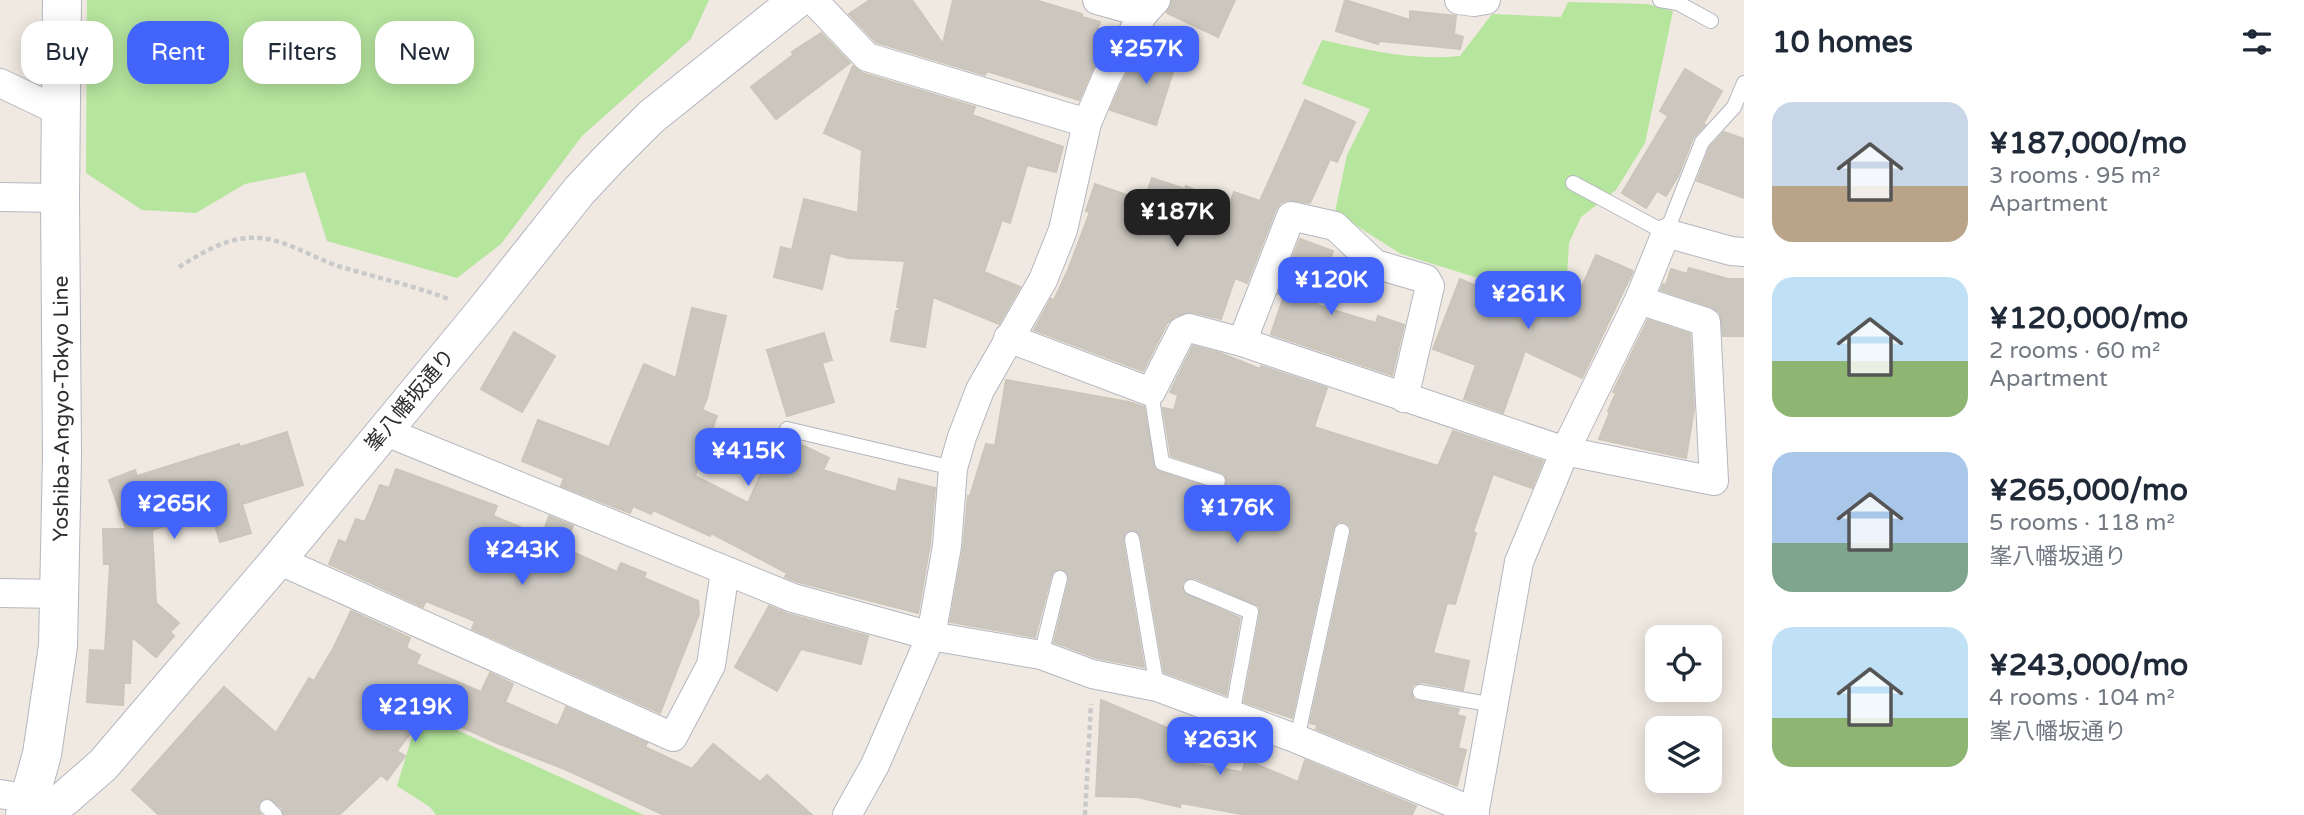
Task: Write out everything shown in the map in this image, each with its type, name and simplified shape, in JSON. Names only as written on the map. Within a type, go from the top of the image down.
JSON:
[{"type":"main road","name":"Yoshiba-Angyo-Tokyo Line","points":[[24,806],[42,754],[58,646],[62,456],[62,0]]},
{"type":"street","name":"峯八幡坂通り","points":[[24,806],[64,799],[103,765],[278,560],[579,191],[651,117],[797,0]]},
{"type":"street","points":[[813,0],[867,57],[1087,123]]},
{"type":"street","points":[[846,815],[875,765],[931,636],[947,546],[953,468],[962,437],[980,390],[1043,280],[1063,230],[1087,123],[1107,76],[1150,7],[1097,0]]},
{"type":"street","points":[[1459,0],[1486,0]]},
{"type":"street","points":[[0,83],[61,112]]},
{"type":"street","points":[[0,197],[60,198]]},
{"type":"street","points":[[1242,342],[1291,216],[1335,226],[1375,264],[1426,279],[1430,286],[1404,398]]},
{"type":"street","points":[[384,431],[793,598],[931,636],[1041,655],[1092,674],[1157,687],[1297,739],[1474,814],[1519,562],[1565,451],[1639,300],[1667,233],[1744,253]]},
{"type":"street","points":[[1008,338],[1151,392],[1182,331],[1189,328],[1242,342],[1565,451],[1714,481],[1706,322],[1639,300]]},
{"type":"street","points":[[278,560],[673,737],[711,665],[724,571]]},
{"type":"street","points":[[0,593],[58,594]]},
{"type":"lane","points":[[1660,0],[1678,3],[1711,21]]},
{"type":"lane","points":[[1573,183],[1667,233],[1702,142],[1734,107],[1744,83]]},
{"type":"lane","points":[[1151,392],[1162,463],[1218,481]]},
{"type":"lane","points":[[788,429],[953,468]]},
{"type":"lane","points":[[1297,739],[1342,531]]},
{"type":"lane","points":[[1132,539],[1157,687]]},
{"type":"lane","points":[[1041,655],[1060,578]]},
{"type":"lane","points":[[1191,587],[1251,612],[1232,715]]},
{"type":"lane","points":[[1420,692],[1494,705]]},
{"type":"path","points":[[179,267],[209,248],[246,237],[273,239],[336,265],[415,286],[482,313]]},
{"type":"path","points":[[1085,815],[1092,674]]},
{"type":"green space","points":[[87,0],[709,0],[691,39],[582,136],[501,244],[457,278],[327,241],[305,172],[245,184],[196,213],[142,210],[86,173],[87,84],[113,84],[113,21],[87,21]]},
{"type":"green space","points":[[1568,2],[1647,4],[1673,11],[1645,143],[1616,190],[1581,217],[1569,243],[1567,275],[1542,298],[1401,254],[1335,212],[1347,155],[1370,109],[1302,84],[1322,40],[1408,56],[1460,56],[1492,14],[1561,17]]},
{"type":"green space","points":[[419,713],[644,815],[436,815],[430,807],[397,786]]},
{"type":"building","points":[[870,0],[912,0],[943,44],[953,0],[1035,0],[1100,22],[1097,31],[1112,35],[1079,100],[987,71],[985,75],[876,42],[849,14]]},
{"type":"building","points":[[1172,0],[1235,0],[1218,37],[1167,13]]},
{"type":"building","points":[[1345,0],[1410,20],[1410,11],[1456,16],[1454,34],[1463,37],[1460,49],[1380,41],[1378,44],[1336,31]]},
{"type":"building","points":[[821,33],[850,63],[776,119],[751,87],[793,55],[792,52]]},
{"type":"building","points":[[1144,45],[1178,56],[1156,125],[1110,110]]},
{"type":"building","points":[[853,66],[862,73],[975,107],[972,115],[1063,147],[1056,172],[1027,165],[1010,223],[1002,220],[984,272],[1020,287],[999,324],[933,297],[925,347],[891,341],[896,311],[903,309],[897,307],[905,261],[848,258],[830,253],[822,289],[774,277],[781,247],[792,250],[804,199],[858,213],[862,150],[824,133]]},
{"type":"building","points":[[1685,69],[1722,91],[1703,124],[1705,125],[1693,138],[1678,176],[1666,196],[1657,191],[1646,208],[1622,193],[1668,116],[1660,111]]},
{"type":"building","points":[[1305,100],[1355,122],[1337,162],[1330,159],[1310,203],[1287,200],[1280,203],[1247,283],[1235,278],[1221,319],[1192,312],[1175,316],[1167,323],[1143,371],[1034,330],[1051,299],[1054,300],[1068,270],[1090,212],[1086,211],[1095,184],[1144,201],[1152,178],[1185,189],[1186,186],[1230,205],[1234,192],[1260,201]]},
{"type":"building","points":[[1724,132],[1744,139],[1744,198],[1697,181],[1710,147]]},
{"type":"building","points":[[1300,239],[1333,251],[1316,299],[1317,305],[1376,323],[1378,316],[1404,325],[1392,375],[1271,334],[1284,296],[1278,294]]},
{"type":"building","points":[[1596,255],[1633,271],[1582,378],[1525,351],[1503,413],[1464,399],[1476,365],[1433,349],[1460,279],[1554,318],[1570,284],[1581,289]]},
{"type":"building","points":[[1689,268],[1728,279],[1744,279],[1744,336],[1723,336],[1720,313],[1712,307],[1661,290],[1663,284],[1666,285],[1671,269],[1687,274]]},
{"type":"building","points":[[692,308],[726,316],[702,410],[717,416],[695,476],[748,503],[779,434],[829,458],[823,470],[896,492],[899,479],[935,488],[930,544],[918,613],[798,582],[785,577],[787,573],[711,533],[710,536],[653,510],[651,514],[633,506],[630,513],[561,486],[564,478],[522,461],[538,420],[609,447],[644,364],[676,378]]},
{"type":"building","points":[[1648,320],[1690,334],[1694,409],[1686,458],[1599,439],[1616,393],[1613,392]]},
{"type":"building","points":[[514,332],[555,356],[522,412],[481,389]]},
{"type":"building","points":[[824,333],[832,360],[822,363],[834,402],[787,416],[767,350]]},
{"type":"building","points":[[1193,346],[1327,388],[1314,427],[1438,466],[1453,431],[1543,461],[1532,488],[1493,474],[1473,532],[1476,533],[1455,604],[1447,603],[1433,653],[1469,661],[1463,690],[1421,682],[1413,685],[1411,690],[1414,700],[1459,709],[1457,715],[1465,717],[1458,748],[1466,750],[1457,786],[1316,729],[1318,725],[1310,723],[1351,533],[1351,527],[1345,522],[1338,522],[1333,529],[1292,718],[1244,702],[1260,614],[1259,606],[1195,578],[1189,578],[1182,583],[1184,593],[1240,618],[1226,695],[1164,672],[1141,537],[1135,530],[1125,532],[1123,541],[1144,667],[1097,658],[1054,642],[1069,580],[1067,572],[1062,569],[1054,571],[1051,576],[1035,637],[950,622],[963,549],[968,496],[986,444],[995,446],[1006,380],[1144,407],[1155,470],[1219,490],[1227,483],[1225,474],[1171,456],[1163,408],[1174,410],[1178,395],[1170,392]]},
{"type":"building","points":[[287,432],[303,485],[242,504],[251,533],[220,542],[211,512],[152,530],[156,603],[179,623],[170,632],[174,636],[156,657],[132,637],[130,683],[124,683],[123,705],[87,702],[90,650],[105,651],[110,564],[104,564],[103,529],[126,529],[109,480],[135,470],[137,476]]},
{"type":"building","points":[[396,469],[497,506],[493,516],[542,536],[549,516],[573,526],[564,548],[617,572],[621,563],[646,573],[644,578],[698,601],[699,614],[660,713],[472,629],[475,621],[426,601],[423,607],[329,564],[339,540],[346,543],[356,519],[365,522],[380,485],[389,488]]},
{"type":"building","points":[[769,606],[788,614],[868,636],[861,664],[801,649],[777,691],[735,667]]},
{"type":"building","points":[[351,611],[410,638],[406,648],[420,655],[416,664],[481,692],[490,673],[513,684],[505,702],[558,726],[566,707],[647,743],[645,747],[692,769],[713,744],[760,782],[767,775],[812,815],[664,815],[567,770],[497,743],[427,711],[397,751],[405,756],[387,780],[381,775],[339,815],[284,815],[282,808],[269,798],[264,798],[258,804],[261,815],[159,815],[132,790],[224,687],[276,733],[309,678],[314,681]]},
{"type":"building","points":[[1101,700],[1194,739],[1189,763],[1242,772],[1246,760],[1298,782],[1305,760],[1416,806],[1412,815],[1247,815],[1181,803],[1180,807],[1137,797],[1096,796]]}]
